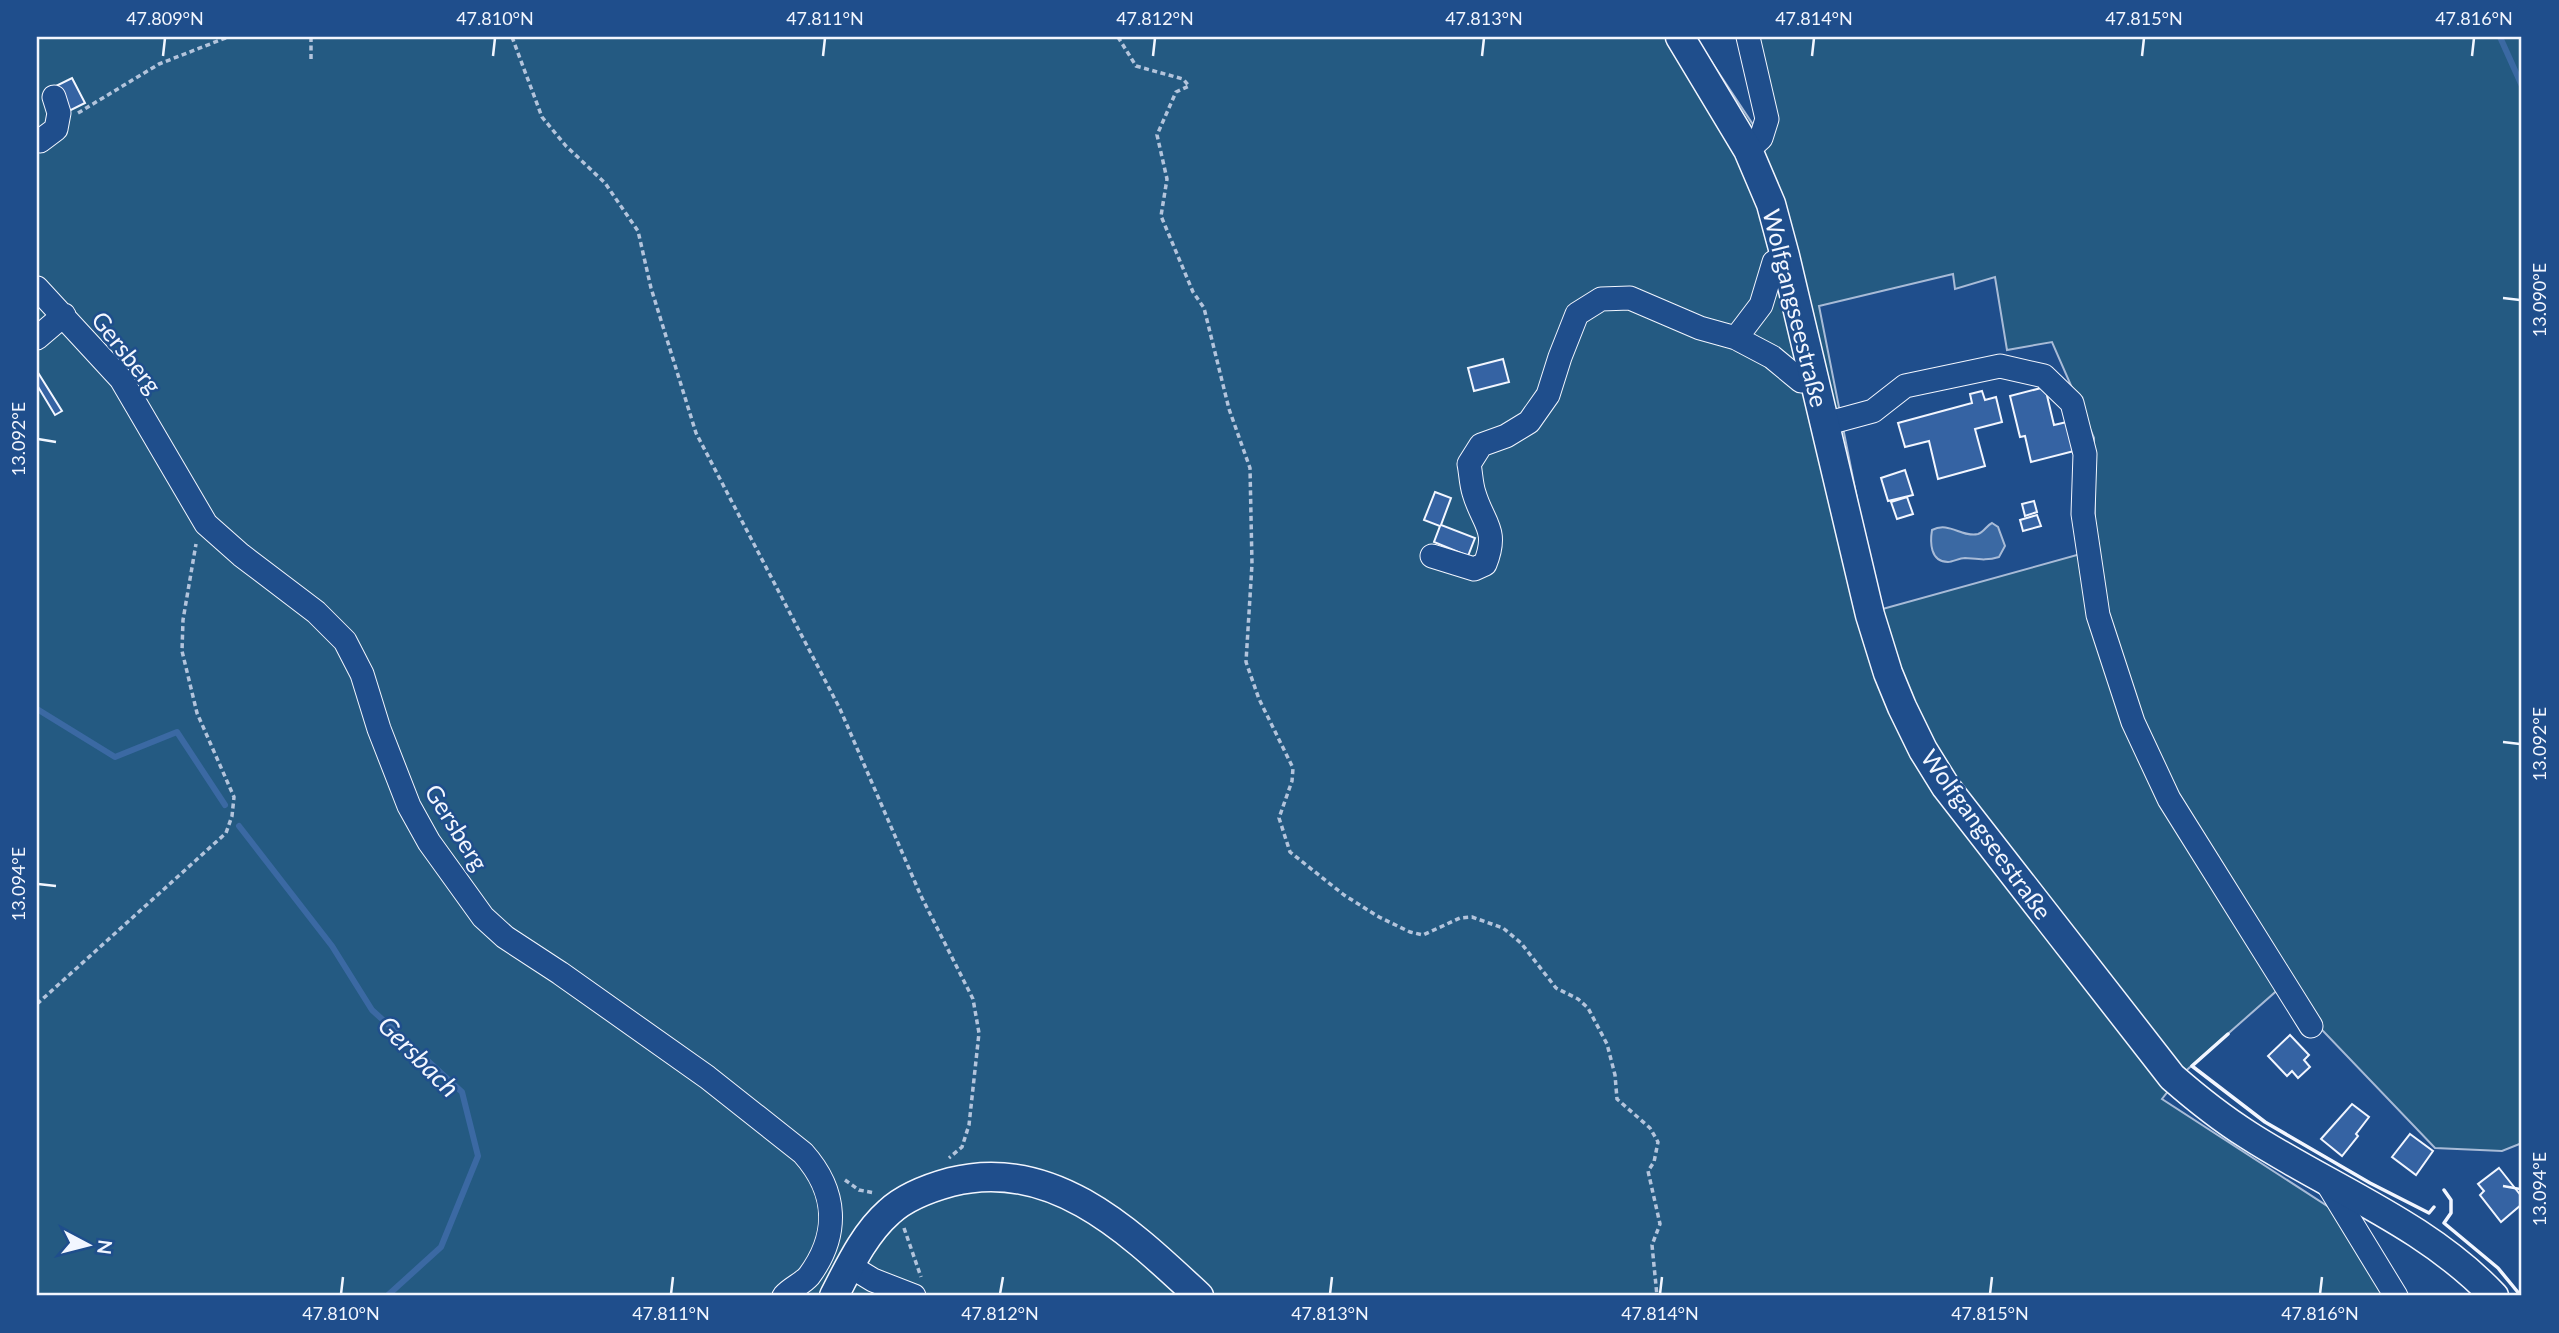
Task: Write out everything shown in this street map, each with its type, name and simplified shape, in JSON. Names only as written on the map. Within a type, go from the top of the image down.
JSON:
[{"type":"main road","name":"Wolfgangseestraße","points":[[1680,37],[1748,150],[1771,204],[1870,615],[1888,674],[1923,750],[1946,787],[2172,1077],[2206,1106],[2249,1136],[2375,1206],[2434,1247],[2494,1296]]},
{"type":"main road","points":[[834,1296],[872,1230],[899,1204],[929,1189],[971,1178],[1003,1178],[1047,1187],[1072,1196],[1107,1216],[1199,1296]]},
{"type":"street","points":[[1748,37],[1766,119],[1761,138],[1748,150]]},
{"type":"street","points":[[52,126],[60,113],[54,97]]},
{"type":"street","points":[[1736,338],[1761,305],[1774,262],[1785,256]]},
{"type":"street","name":"Gersberg","points":[[37,288],[121,379],[206,524],[241,555],[316,612],[345,640],[362,674],[379,729],[409,806],[429,842],[483,917],[505,937],[707,1077],[803,1153],[816,1167],[830,1200],[829,1233],[819,1261],[807,1278],[784,1296]]},
{"type":"street","points":[[1432,556],[1474,569],[1485,564],[1491,548],[1489,527],[1474,493],[1469,464],[1481,445],[1506,436],[1529,422],[1548,395],[1577,314],[1601,299],[1630,298],[1700,328],[1736,338],[1772,357],[1801,381],[1815,380]]},
{"type":"street","name":"Gersberg","points":[[37,338],[51,323],[64,315]]},
{"type":"street","points":[[1825,424],[1873,411],[1905,386],[2000,366],[2044,376],[2072,403],[2085,453],[2083,514],[2098,615],[2133,722],[2169,799],[2311,1026]]},
{"type":"street","points":[[2324,1178],[2396,1296]]},
{"type":"street","points":[[850,1266],[873,1280],[919,1290]]},
{"type":"path","points":[[52,126],[159,64],[228,37]]},
{"type":"path","points":[[311,37],[311,62]]},
{"type":"path","points":[[512,37],[542,117],[566,146],[605,183],[638,231],[651,288],[696,433],[840,709],[921,896],[973,999],[979,1033],[970,1125],[962,1147],[945,1160]]},
{"type":"path","points":[[1118,37],[1136,66],[1183,79],[1189,86],[1177,92],[1157,135],[1167,179],[1161,216],[1193,292],[1204,308],[1229,409],[1250,468],[1252,564],[1246,662],[1259,699],[1293,768],[1292,781],[1279,818],[1290,852],[1344,895],[1410,932],[1423,935],[1460,918],[1472,917],[1503,928],[1521,943],[1556,988],[1578,999],[1588,1008],[1607,1044],[1618,1099],[1650,1128],[1658,1142],[1654,1162],[1648,1171],[1660,1224],[1652,1245],[1657,1296]]},
{"type":"path","points":[[37,1004],[226,833],[232,816],[234,797],[197,713],[182,651],[184,610],[195,546],[206,524]]},
{"type":"path","points":[[816,1167],[831,1171],[864,1192],[886,1195],[899,1204],[919,1290]]},
{"type":"shaded area","points":[[37,37],[1695,37],[1754,126],[1769,114],[1753,37],[2522,37],[2522,1143],[2502,1151],[2435,1148],[2281,987],[2180,1076],[2162,1099],[2355,1224],[2409,1296],[37,1296]],"holes":[[[1953,274],[1955,289],[1995,277],[2007,350],[2052,342],[2094,438],[2095,550],[1879,610],[1819,306]]]},
{"type":"shaded area","points":[[1992,523],[1998,527],[2005,546],[1999,557],[1963,558],[1948,562],[1938,559],[1932,550],[1932,530],[1944,527],[1972,535],[1982,532]]},
{"type":"building","points":[[72,78],[85,103],[69,111],[56,86]]},
{"type":"building","points":[[1503,359],[1509,382],[1474,391],[1468,368]]},
{"type":"building","points":[[37,371],[62,411],[55,415],[37,385]]},
{"type":"building","points":[[2045,387],[2054,425],[2071,421],[2078,450],[2031,462],[2025,436],[2020,437],[2010,396]]},
{"type":"building","points":[[1982,391],[1985,400],[1996,397],[2002,422],[1975,429],[1985,466],[1938,479],[1929,441],[1905,447],[1898,423],[1972,403],[1970,394]]},
{"type":"building","points":[[1905,470],[1913,495],[1888,501],[1881,478]]},
{"type":"building","points":[[1435,492],[1451,498],[1441,525],[1475,538],[1468,556],[1434,542],[1440,526],[1424,520]]},
{"type":"building","points":[[1907,497],[1913,514],[1897,519],[1891,502]]},
{"type":"building","points":[[2034,501],[2037,512],[2025,516],[2022,504]]},
{"type":"building","points":[[2037,515],[2041,526],[2023,531],[2020,520]]},
{"type":"building","points":[[2290,1035],[2309,1055],[2304,1060],[2310,1067],[2298,1078],[2292,1071],[2287,1076],[2268,1056]]},
{"type":"building","points":[[2352,1104],[2369,1117],[2342,1156],[2321,1139]]},
{"type":"building","points":[[2410,1134],[2433,1151],[2416,1175],[2392,1157]]},
{"type":"building","points":[[2499,1168],[2522,1197],[2522,1204],[2501,1222],[2480,1195],[2484,1191],[2478,1184]]},
{"type":"waterway","points":[[2500,37],[2522,86]]},
{"type":"waterway","name":"Gersbach","points":[[37,709],[115,757],[177,732],[225,805]]},
{"type":"waterway","name":"Gersbach","points":[[239,826],[332,946],[372,1010],[462,1092],[478,1156],[441,1247],[387,1296]]},
{"type":"wall","points":[[2228,1034],[2192,1066],[2265,1122],[2370,1183],[2429,1213],[2434,1207]]},
{"type":"wall","points":[[2444,1190],[2451,1200],[2451,1213],[2444,1223],[2498,1268],[2521,1296]]}]
